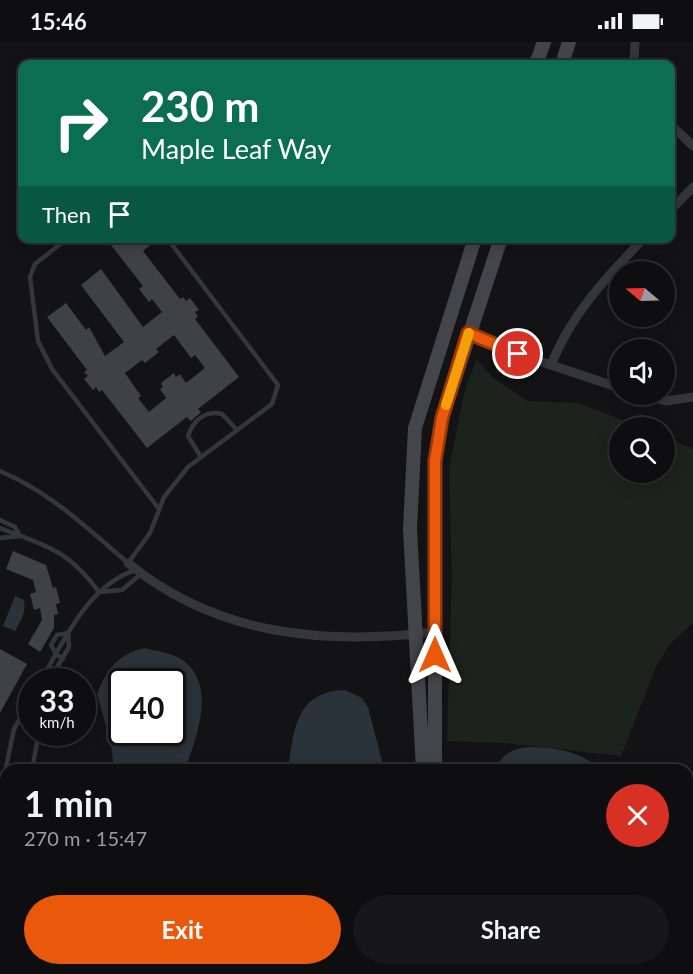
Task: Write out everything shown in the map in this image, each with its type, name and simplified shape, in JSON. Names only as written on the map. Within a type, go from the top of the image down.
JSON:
[{"type":"street","points":[[537,60],[544,42]]},
{"type":"street","points":[[562,60],[569,42]]},
{"type":"street","points":[[634,60],[635,42]]},
{"type":"street","points":[[675,129],[693,146]]},
{"type":"street","points":[[675,206],[693,187]]},
{"type":"street","points":[[423,764],[410,529],[415,428],[473,243]]},
{"type":"street","points":[[435,764],[435,461],[442,418],[499,243]]},
{"type":"street","points":[[551,365],[562,339],[584,303],[639,243]]},
{"type":"street","points":[[468,333],[609,384]]},
{"type":"street","points":[[675,400],[693,397]]},
{"type":"street","points":[[128,563],[153,584],[195,605],[256,628],[335,636],[435,632]]},
{"type":"lane","points":[[62,243],[36,264],[30,277],[38,342],[52,369],[159,509]]},
{"type":"lane","points":[[0,471],[28,483],[60,504],[128,563],[150,533],[164,497],[188,467],[272,404],[278,385],[171,243]]},
{"type":"lane","points":[[201,457],[189,435],[191,427],[198,419],[207,414],[222,414],[237,430]]},
{"type":"lane","points":[[0,520],[15,527],[20,536]]},
{"type":"lane","points":[[0,528],[64,555],[78,565],[99,592]]},
{"type":"lane","points":[[0,538],[20,536]]},
{"type":"lane","points":[[99,592],[122,590],[139,572]]},
{"type":"lane","points":[[48,668],[68,633],[99,592],[122,574],[139,572]]},
{"type":"lane","points":[[63,658],[56,654],[51,645],[57,635],[68,633]]},
{"type":"lane","points":[[57,668],[69,647],[68,633]]},
{"type":"lane","points":[[7,764],[14,729],[18,722]]},
{"type":"lane","points":[[33,764],[36,746]]},
{"type":"shaded area","points":[[476,360],[496,380],[528,401],[578,403],[614,417],[609,417],[609,483],[675,483],[675,441],[693,449],[693,623],[669,645],[656,667],[621,756],[505,743],[447,741],[452,578],[449,469],[464,394]]},
{"type":"shaded area","points":[[15,596],[24,600],[24,609],[15,631],[3,626]]},
{"type":"shaded area","points":[[144,648],[180,658],[194,672],[200,684],[201,713],[187,764],[113,764],[111,746],[186,746],[186,668],[111,668],[120,659]]},
{"type":"shaded area","points":[[108,672],[108,733],[97,694]]},
{"type":"shaded area","points":[[345,690],[362,698],[368,707],[383,764],[289,764],[295,728],[300,716],[316,698],[328,692]]},
{"type":"shaded area","points":[[520,748],[552,748],[569,752],[594,764],[498,764],[510,752]]},
{"type":"building","points":[[113,243],[153,243],[143,251],[180,299],[183,297],[186,301],[190,298],[199,310],[195,312],[198,316],[195,319],[239,377],[198,409],[201,412],[191,421],[187,417],[147,448],[102,390],[99,392],[96,387],[93,390],[84,379],[88,376],[84,372],[87,370],[47,317],[66,303],[86,330],[89,327],[105,356],[124,342],[81,285],[101,269],[143,327],[162,312],[152,299],[149,302],[139,289],[143,286],[111,245]],"holes":[[[174,335],[191,358],[195,355],[205,368],[186,383],[180,374],[176,377],[174,373],[161,383],[163,387],[160,389],[166,398],[149,412],[138,398],[141,396],[125,373],[142,360],[145,363],[159,352],[156,349]]]},
{"type":"building","points":[[13,551],[46,565],[53,588],[56,587],[60,603],[56,604],[58,614],[54,615],[54,628],[40,652],[28,644],[42,620],[40,608],[34,610],[30,594],[36,592],[33,580],[6,569]]},
{"type":"building","points":[[0,649],[27,664],[25,668],[18,668],[18,680],[0,713]]},
{"type":"slow traffic","points":[[446,405],[469,333]]},
{"type":"route","points":[[435,655],[435,461],[442,418],[468,333],[518,354]]}]
